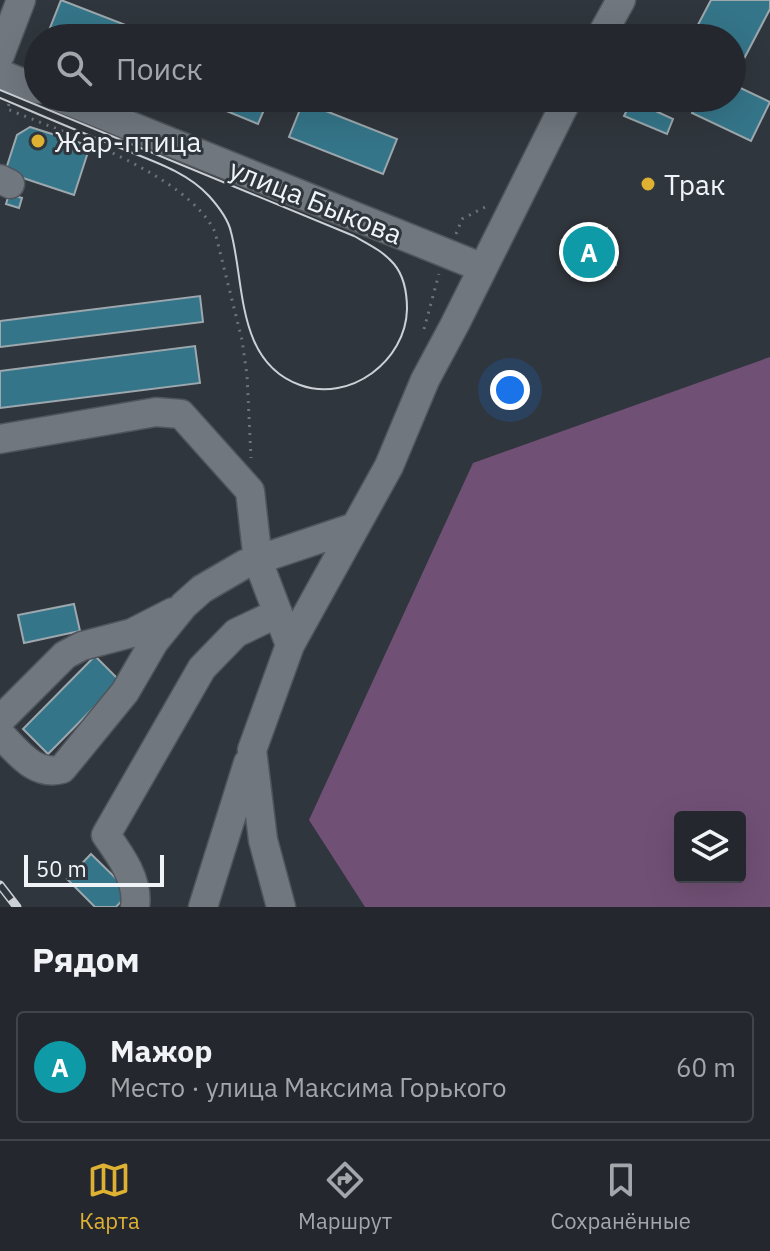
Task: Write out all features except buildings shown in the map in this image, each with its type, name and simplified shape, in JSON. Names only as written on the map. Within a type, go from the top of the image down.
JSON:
[{"type":"street","points":[[0,55],[21,0]]},
{"type":"street","points":[[608,24],[621,0]]},
{"type":"street","name":"улица Быкова","points":[[96,112],[483,268]]},
{"type":"street","points":[[203,907],[252,750],[290,645],[389,466],[440,348],[561,112]]},
{"type":"street","points":[[0,439],[156,412],[181,414],[250,491],[258,561],[290,645]]},
{"type":"street","points":[[0,734],[36,767],[45,771],[62,769],[125,692],[154,642],[184,605],[202,589],[232,570],[355,527]]},
{"type":"street","points":[[0,720],[65,655],[94,642],[132,633],[184,605]]},
{"type":"street","points":[[135,907],[137,893],[133,880],[106,835],[208,661],[236,633],[278,613]]},
{"type":"street","points":[[252,750],[263,840],[281,907]]},
{"type":"path","points":[[19,81],[7,109],[117,155],[152,175],[207,217],[215,232],[244,349],[251,442],[250,491]]},
{"type":"shaded area","points":[[770,357],[770,907],[365,907],[309,820],[473,463]]},
{"type":"tram line","points":[[0,90],[24,100]]},
{"type":"tram line","points":[[0,98],[24,108]]},
{"type":"tram line","points":[[34,112],[164,166],[188,179],[209,196],[230,227],[242,297],[254,340],[264,359],[279,374],[300,385],[319,389],[338,388],[356,383],[386,361],[404,328],[407,309],[400,274],[385,255],[354,236],[53,112]]},
{"type":"railway","points":[[0,885],[17,907]]},
{"type":"place","name":"Жар-птица","points":[[38,141]]},
{"type":"place","name":"Трак","points":[[648,184]]},
{"type":"place","name":"Мажор","points":[[589,252]]}]
